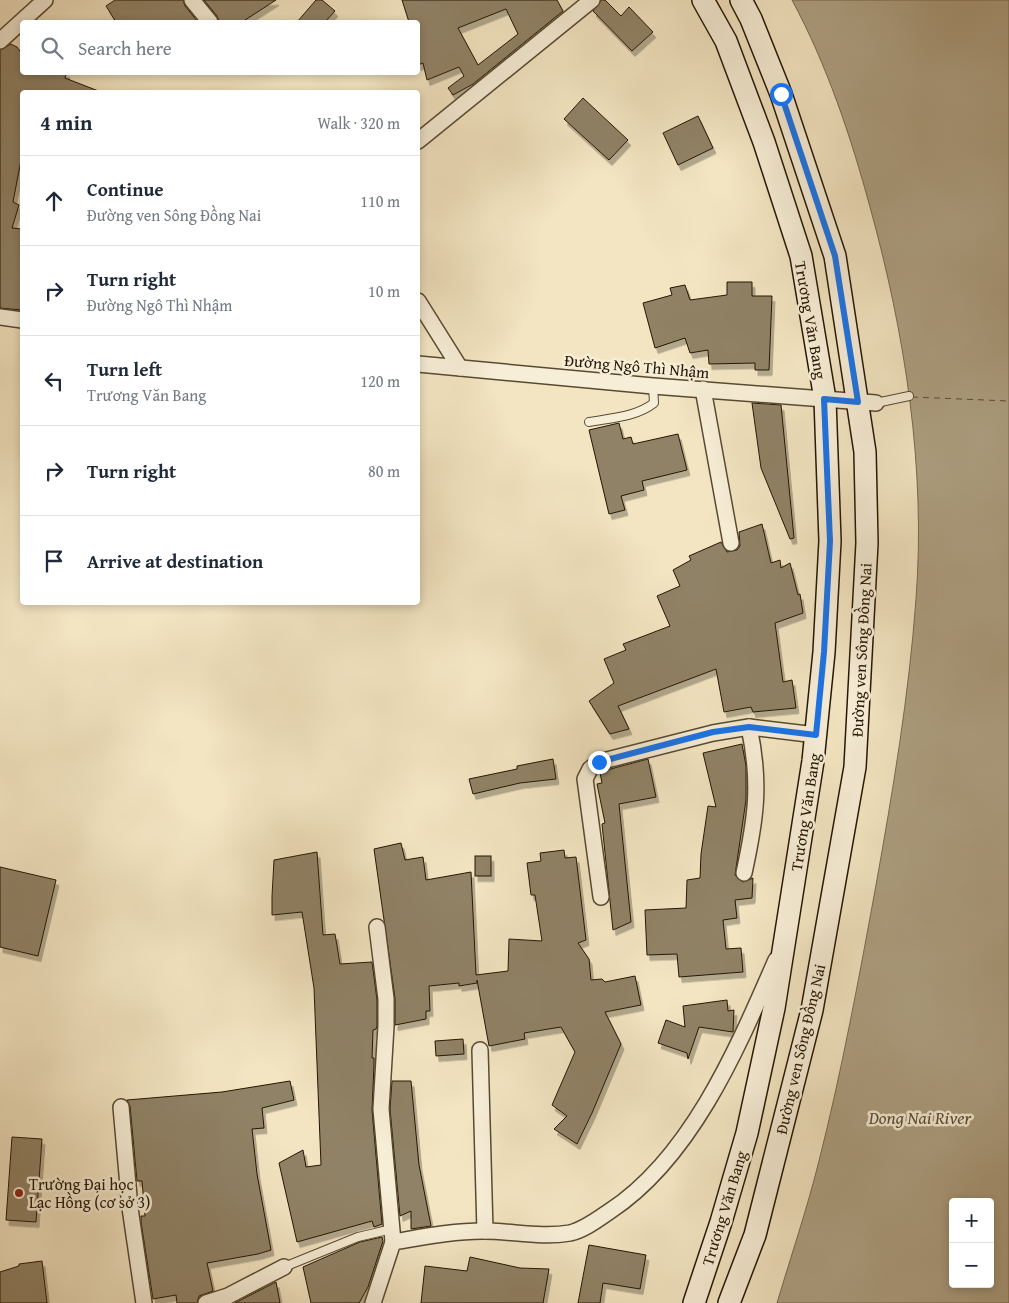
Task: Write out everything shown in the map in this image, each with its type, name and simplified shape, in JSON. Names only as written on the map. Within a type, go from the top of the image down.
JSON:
[{"type":"main road","name":"Trương Văn Bang","points":[[694,1303],[721,1222],[747,1133],[774,1008],[816,735],[824,652],[830,541],[824,399],[801,256],[764,142],[737,68],[726,41],[703,0]]},
{"type":"main road","name":"Đường ven Sông Đồng Nai","points":[[729,1303],[755,1235],[812,1010],[855,767],[867,543],[862,402],[835,256],[781,94],[751,18],[741,0]]},
{"type":"street","points":[[23,20],[45,0]]},
{"type":"street","points":[[192,0],[208,20]]},
{"type":"street","points":[[420,139],[592,0]]},
{"type":"street","points":[[0,41],[20,23]]},
{"type":"street","points":[[420,304],[460,368]]},
{"type":"street","points":[[0,317],[20,320]]},
{"type":"street","name":"Đường Ngô Thì Nhậm","points":[[420,364],[653,386],[862,402]]},
{"type":"street","points":[[703,389],[731,542]]},
{"type":"street","points":[[601,896],[585,779],[590,769],[599,762],[713,732],[749,727],[816,735]]},
{"type":"street","points":[[744,873],[758,791],[756,760],[749,727]]},
{"type":"street","points":[[373,1303],[393,1236],[381,1109],[386,999],[377,927]]},
{"type":"street","points":[[393,1236],[485,1231],[553,1236],[573,1232],[594,1222],[631,1197],[658,1171],[680,1144],[738,1046],[785,938]]},
{"type":"street","points":[[480,1050],[485,1231]]},
{"type":"street","points":[[121,1107],[130,1208],[144,1303]]},
{"type":"street","points":[[206,1303],[228,1296],[284,1267]]},
{"type":"lane","points":[[589,422],[638,413],[647,408],[654,403],[653,386]]},
{"type":"lane","points":[[862,402],[909,396]]},
{"type":"lane","points":[[284,1267],[321,1250],[358,1237],[393,1236]]},
{"type":"water","name":"Dong Nai River","points":[[792,0],[1009,0],[1009,1303],[777,1303],[819,1161],[843,1058],[863,955],[905,707],[916,599],[918,549],[915,450],[903,352],[893,303],[855,154],[816,50]]},
{"type":"building","points":[[115,0],[183,0],[185,6],[196,20],[115,20],[106,6]]},
{"type":"building","points":[[204,0],[276,0],[245,20],[218,20]]},
{"type":"building","points":[[316,0],[322,0],[335,11],[327,20],[299,20]]},
{"type":"building","points":[[402,0],[557,0],[563,11],[473,84],[453,95],[448,88],[464,76],[459,67],[427,80],[423,63],[420,64],[420,20],[408,20]],"holes":[[[506,9],[518,34],[478,65],[458,28]]]},
{"type":"building","points":[[601,0],[605,0],[621,16],[629,7],[653,32],[632,51],[593,11]]},
{"type":"building","points":[[11,44],[17,47],[20,51],[20,75],[66,75],[65,78],[96,90],[20,90],[20,165],[13,202],[19,205],[12,228],[20,229],[20,310],[0,308],[0,50]]},
{"type":"building","points":[[583,98],[628,140],[609,160],[564,119]]},
{"type":"building","points":[[698,116],[713,148],[678,165],[663,133]]},
{"type":"building","points":[[727,282],[752,282],[752,296],[772,296],[769,370],[755,370],[755,363],[709,364],[708,350],[690,353],[685,338],[655,348],[643,303],[672,295],[670,288],[685,285],[690,300],[727,295]]},
{"type":"building","points":[[752,403],[781,405],[794,538],[790,539],[761,468]]},
{"type":"building","points":[[619,423],[623,439],[631,437],[633,444],[678,434],[687,470],[642,481],[644,490],[621,496],[625,510],[609,514],[589,430]]},
{"type":"building","points":[[762,524],[771,563],[780,560],[781,568],[790,563],[798,595],[800,594],[803,613],[775,623],[783,682],[792,680],[796,708],[753,712],[751,707],[724,712],[716,669],[618,706],[629,729],[610,734],[589,701],[614,683],[604,659],[626,650],[623,644],[670,626],[657,596],[680,586],[673,570],[691,560],[689,556],[721,542],[727,552],[737,550],[740,546],[739,532]]},
{"type":"building","points":[[742,744],[746,766],[746,800],[735,875],[743,882],[753,878],[752,898],[735,900],[737,918],[723,920],[726,949],[741,948],[743,972],[679,977],[677,954],[647,955],[645,910],[686,908],[687,880],[700,878],[701,854],[708,806],[716,807],[703,753]]},
{"type":"building","points":[[553,759],[556,779],[520,783],[473,794],[469,779],[517,769],[517,766]]},
{"type":"building","points":[[648,759],[656,797],[619,804],[631,922],[613,930],[602,824],[605,823],[597,784],[602,783],[600,773],[603,771]]},
{"type":"building","points":[[401,843],[405,860],[423,857],[426,880],[471,872],[476,975],[508,971],[509,939],[542,941],[535,895],[531,895],[527,863],[541,861],[540,853],[564,850],[565,858],[576,857],[586,940],[578,943],[589,959],[591,980],[602,979],[605,982],[635,976],[641,1005],[605,1012],[621,1044],[577,1144],[554,1129],[567,1116],[552,1105],[575,1052],[561,1027],[524,1033],[525,1039],[489,1046],[477,980],[477,983],[459,986],[459,983],[429,986],[430,1011],[426,1011],[426,1019],[395,1025],[395,998],[374,849]]},
{"type":"building","points":[[317,852],[323,935],[335,934],[340,964],[372,962],[377,1000],[377,1026],[373,1030],[372,1110],[382,1224],[374,1227],[372,1221],[297,1242],[279,1163],[303,1150],[306,1167],[321,1165],[314,988],[302,912],[272,915],[272,896],[274,860]]},
{"type":"building","points":[[475,856],[491,856],[491,876],[475,876]]},
{"type":"building","points":[[0,867],[56,880],[38,956],[0,947]]},
{"type":"building","points":[[727,1000],[728,1011],[734,1010],[733,1032],[699,1027],[688,1059],[687,1053],[658,1043],[666,1020],[685,1027],[683,1006]]},
{"type":"building","points":[[463,1039],[464,1054],[436,1056],[435,1041]]},
{"type":"building","points":[[290,1081],[294,1100],[262,1108],[264,1128],[252,1129],[257,1174],[271,1250],[207,1263],[213,1291],[199,1296],[197,1303],[177,1303],[176,1295],[153,1299],[141,1222],[141,1216],[145,1216],[142,1181],[137,1181],[130,1106],[127,1100],[222,1092]]},
{"type":"building","points":[[392,1081],[411,1081],[419,1165],[431,1226],[411,1229],[411,1211],[400,1216],[390,1109]]},
{"type":"building","points":[[12,1137],[42,1139],[36,1222],[6,1220]]},
{"type":"building","points":[[382,1237],[383,1241],[368,1287],[359,1303],[311,1303],[303,1267],[360,1242]]},
{"type":"building","points":[[589,1245],[646,1255],[640,1289],[603,1283],[600,1303],[578,1303]]},
{"type":"building","points":[[470,1257],[520,1268],[549,1269],[543,1303],[421,1303],[425,1266],[467,1271]]},
{"type":"building","points":[[42,1261],[47,1303],[0,1303],[0,1272],[19,1266],[19,1264]]},
{"type":"building","points":[[276,1282],[280,1303],[235,1303]]},
{"type":"ferry route","points":[[912,397],[1009,401]]},
{"type":"place","name":"Trường Đại học Lạc Hồng (cơ sở 3)","points":[[19,1193]]},
{"type":"route","points":[[599,762],[713,732],[749,727],[816,735],[824,652],[830,541],[828,458],[824,399],[858,402],[835,256],[815,190],[781,94]]}]
